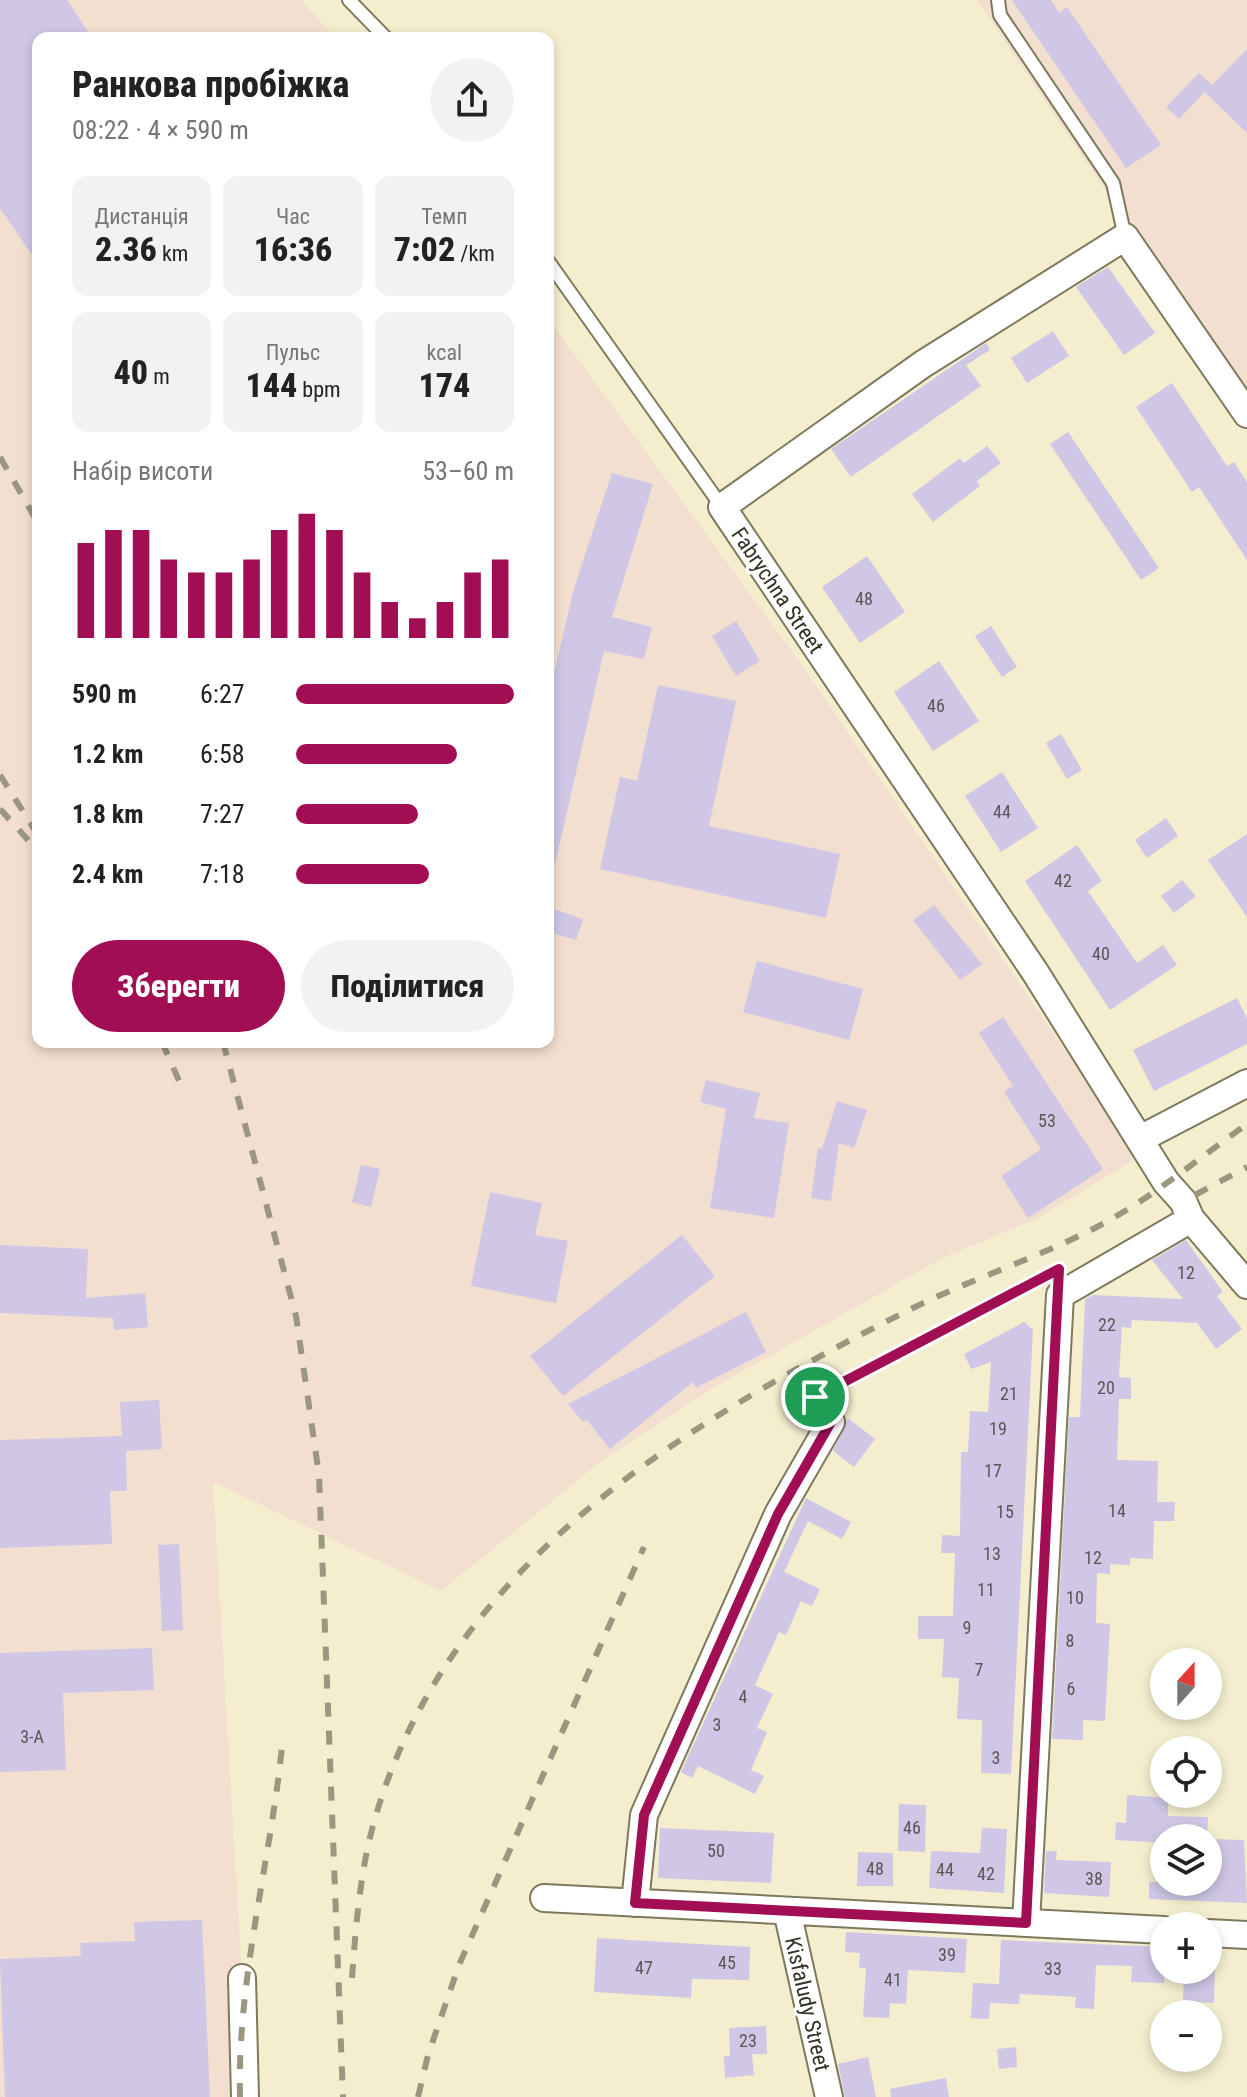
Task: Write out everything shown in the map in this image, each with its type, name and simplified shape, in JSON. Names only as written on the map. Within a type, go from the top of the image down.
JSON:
[{"type":"street","points":[[1125,237],[1247,414]]},
{"type":"street","name":"Fabrychna Street","points":[[1125,237],[923,364],[722,507],[1029,963],[1191,1219],[1247,1285]]},
{"type":"street","points":[[1140,1139],[1247,1083]]},
{"type":"street","points":[[1026,1923],[1053,1286],[1191,1219]]},
{"type":"street","points":[[635,1903],[644,1815],[778,1514],[831,1422]]},
{"type":"street","points":[[544,1898],[1150,1929]]},
{"type":"street","name":"Kisfaludy Street","points":[[787,1911],[829,2097]]},
{"type":"street","points":[[1222,1934],[1247,1935]]},
{"type":"street","points":[[242,1978],[245,2097]]},
{"type":"lane","points":[[349,0],[380,32]]},
{"type":"lane","points":[[998,0],[1000,15],[1113,183],[1125,237]]},
{"type":"lane","points":[[554,269],[722,507]]},
{"type":"path","points":[[831,1422],[815,1397],[1053,1286]]},
{"type":"shaded area","points":[[0,0],[301,0],[330,32],[32,32],[32,1048],[554,1048],[554,326],[799,661],[1138,1157],[1040,1217],[939,1260],[711,1389],[599,1463],[441,1591],[213,1482],[242,1978],[245,2097],[0,2097]]},
{"type":"shaded area","points":[[977,0],[1247,0],[1247,394],[1086,162]]},
{"type":"building","points":[[0,0],[67,0],[88,32],[32,32],[32,255],[0,208]]},
{"type":"building","points":[[1012,0],[1051,0],[1059,13],[1067,7],[1161,145],[1126,168]]},
{"type":"building","points":[[1247,49],[1247,133],[1205,92],[1179,119],[1166,107],[1199,73],[1212,85]]},
{"type":"building","points":[[1108,267],[1155,333],[1124,355],[1076,287]]},
{"type":"building","points":[[1053,331],[1069,356],[1027,383],[1011,358]]},
{"type":"building","points":[[986,343],[990,350],[966,365],[981,386],[851,477],[831,449]]},
{"type":"building","points":[[1172,383],[1227,466],[1234,462],[1247,482],[1247,560],[1199,487],[1192,492],[1136,407]]},
{"type":"building","points":[[1068,432],[1159,568],[1141,580],[1050,444]]},
{"type":"building","points":[[987,446],[1001,463],[977,481],[980,486],[933,522],[912,494],[960,458],[964,463]]},
{"type":"building","points":[[612,473],[653,484],[612,617],[652,627],[644,659],[604,651],[555,864],[554,673],[574,588]]},
{"type":"building","points":[[867,556],[905,612],[860,643],[822,587]]},
{"type":"building","points":[[736,621],[760,661],[736,676],[712,636]]},
{"type":"building","points":[[991,626],[1017,667],[1002,677],[975,636]]},
{"type":"building","points":[[939,661],[979,721],[933,751],[894,692]]},
{"type":"building","points":[[658,685],[736,701],[709,826],[840,854],[826,918],[600,869],[620,777],[637,781]]},
{"type":"building","points":[[1061,734],[1082,770],[1067,779],[1046,743]]},
{"type":"building","points":[[1002,772],[1038,828],[1001,852],[965,796]]},
{"type":"building","points":[[1166,818],[1178,836],[1147,858],[1135,840]]},
{"type":"building","points":[[1247,834],[1247,917],[1208,860]]},
{"type":"building","points":[[1077,845],[1102,881],[1088,891],[1137,963],[1163,945],[1177,965],[1110,1010],[1025,881]]},
{"type":"building","points":[[1182,880],[1196,896],[1174,913],[1161,896]]},
{"type":"building","points":[[934,905],[982,964],[960,980],[913,920]]},
{"type":"building","points":[[554,909],[583,919],[576,940],[554,934]]},
{"type":"building","points":[[757,961],[863,989],[849,1040],[743,1012]]},
{"type":"building","points":[[1237,998],[1247,1018],[1247,1044],[1154,1091],[1133,1050]]},
{"type":"building","points":[[1003,1017],[1103,1169],[1028,1218],[1001,1176],[1041,1149],[1004,1092],[1013,1086],[979,1033]]},
{"type":"building","points":[[706,1080],[760,1093],[754,1118],[789,1123],[774,1218],[710,1208],[726,1109],[700,1102]]},
{"type":"building","points":[[837,1101],[867,1110],[854,1148],[839,1143],[831,1201],[811,1198],[818,1148],[822,1149]]},
{"type":"building","points":[[361,1165],[380,1169],[371,1207],[352,1202]]},
{"type":"building","points":[[490,1192],[542,1203],[535,1235],[568,1241],[556,1303],[471,1286]]},
{"type":"building","points":[[682,1235],[715,1276],[563,1396],[530,1356]]},
{"type":"building","points":[[1186,1240],[1223,1292],[1217,1296],[1242,1329],[1216,1349],[1197,1323],[1132,1320],[1131,1328],[1122,1327],[1119,1377],[1131,1378],[1131,1399],[1119,1399],[1117,1460],[1158,1461],[1157,1502],[1175,1502],[1174,1521],[1154,1521],[1153,1559],[1130,1558],[1130,1565],[1110,1564],[1110,1574],[1097,1573],[1096,1623],[1110,1624],[1105,1721],[1083,1720],[1083,1740],[1052,1739],[1069,1417],[1080,1417],[1085,1299],[1093,1295],[1183,1299],[1152,1260]]},
{"type":"building","points":[[0,1245],[88,1249],[86,1298],[145,1293],[148,1327],[114,1330],[113,1318],[0,1313]]},
{"type":"building","points":[[746,1312],[766,1352],[696,1388],[693,1382],[610,1449],[587,1420],[583,1422],[568,1404]]},
{"type":"building","points":[[1024,1322],[1033,1330],[1011,1774],[981,1773],[982,1720],[957,1719],[959,1678],[942,1677],[944,1639],[918,1639],[918,1616],[953,1616],[955,1553],[941,1553],[942,1535],[960,1536],[961,1452],[968,1452],[970,1411],[988,1412],[991,1362],[971,1369],[964,1354]]},
{"type":"building","points":[[159,1400],[162,1449],[126,1451],[127,1491],[110,1491],[112,1544],[0,1548],[0,1440],[122,1436],[120,1402]]},
{"type":"building","points":[[848,1418],[875,1439],[854,1467],[833,1451]]},
{"type":"building","points":[[806,1498],[851,1522],[842,1539],[808,1521],[784,1572],[820,1589],[812,1606],[801,1601],[786,1635],[779,1632],[755,1685],[773,1694],[757,1728],[767,1732],[751,1770],[764,1776],[755,1794],[698,1766],[692,1778],[681,1772]]},
{"type":"building","points":[[179,1544],[183,1630],[162,1631],[158,1545]]},
{"type":"building","points":[[152,1648],[154,1690],[63,1693],[66,1770],[0,1772],[0,1653]]},
{"type":"building","points":[[1127,1795],[1150,1797],[1150,1808],[1168,1808],[1168,1816],[1208,1817],[1208,1824],[1150,1824],[1150,1842],[1115,1840],[1116,1822],[1126,1823]]},
{"type":"building","points":[[899,1804],[926,1805],[925,1852],[898,1851]]},
{"type":"building","points":[[660,1828],[774,1833],[771,1883],[658,1878]]},
{"type":"building","points":[[982,1828],[1007,1829],[1004,1893],[929,1888],[931,1851],[980,1853]]},
{"type":"building","points":[[1222,1839],[1244,1840],[1247,1903],[1149,1899],[1149,1882],[1150,1896],[1222,1896]]},
{"type":"building","points":[[1046,1851],[1057,1851],[1056,1860],[1111,1862],[1109,1897],[1044,1893]]},
{"type":"building","points":[[858,1852],[893,1853],[893,1886],[857,1886]]},
{"type":"building","points":[[202,1920],[210,2097],[5,2097],[0,1959],[81,1956],[80,1943],[135,1941],[134,1922]]},
{"type":"building","points":[[846,1932],[967,1939],[965,1973],[908,1970],[906,2004],[890,2003],[889,2018],[863,2017],[866,1968],[859,1968],[860,1953],[845,1952]]},
{"type":"building","points":[[597,1938],[750,1947],[749,1980],[692,1979],[691,1998],[594,1992]]},
{"type":"building","points":[[1001,1940],[1150,1946],[1150,1983],[1131,1982],[1132,1966],[1096,1965],[1094,2009],[1075,2008],[1076,1997],[1020,1994],[1019,2004],[990,2003],[989,2019],[971,2018],[973,1983],[999,1984]]},
{"type":"building","points":[[1184,1984],[1215,1984],[1214,2000],[1183,2000]]},
{"type":"building","points":[[766,2026],[767,2054],[752,2054],[754,2075],[725,2078],[724,2056],[730,2056],[729,2028]]},
{"type":"building","points":[[1016,2047],[1017,2067],[999,2069],[997,2049]]},
{"type":"building","points":[[868,2057],[876,2097],[845,2097],[838,2064]]},
{"type":"building","points":[[946,2078],[949,2097],[891,2097],[890,2089]]},
{"type":"railway","points":[[0,457],[32,513]]},
{"type":"railway","points":[[0,775],[32,826]]},
{"type":"railway","points":[[0,809],[32,844]]},
{"type":"railway","points":[[165,1048],[184,1092]]},
{"type":"railway","points":[[225,1048],[296,1316],[319,1475],[343,2097]]},
{"type":"railway","points":[[352,1978],[359,1899],[369,1841],[408,1732],[456,1651],[514,1578],[582,1514],[657,1456],[737,1404],[903,1313],[1095,1228],[1154,1192],[1247,1124]]},
{"type":"railway","points":[[1195,1195],[1247,1167]]},
{"type":"railway","points":[[418,2097],[428,2055],[459,1965],[644,1547]]},
{"type":"railway","points":[[240,2097],[240,2053],[249,1965],[282,1747]]},
{"type":"route","points":[[1059,1269],[1026,1923],[635,1903],[644,1815],[778,1514],[831,1422],[815,1397],[1059,1269]]}]
